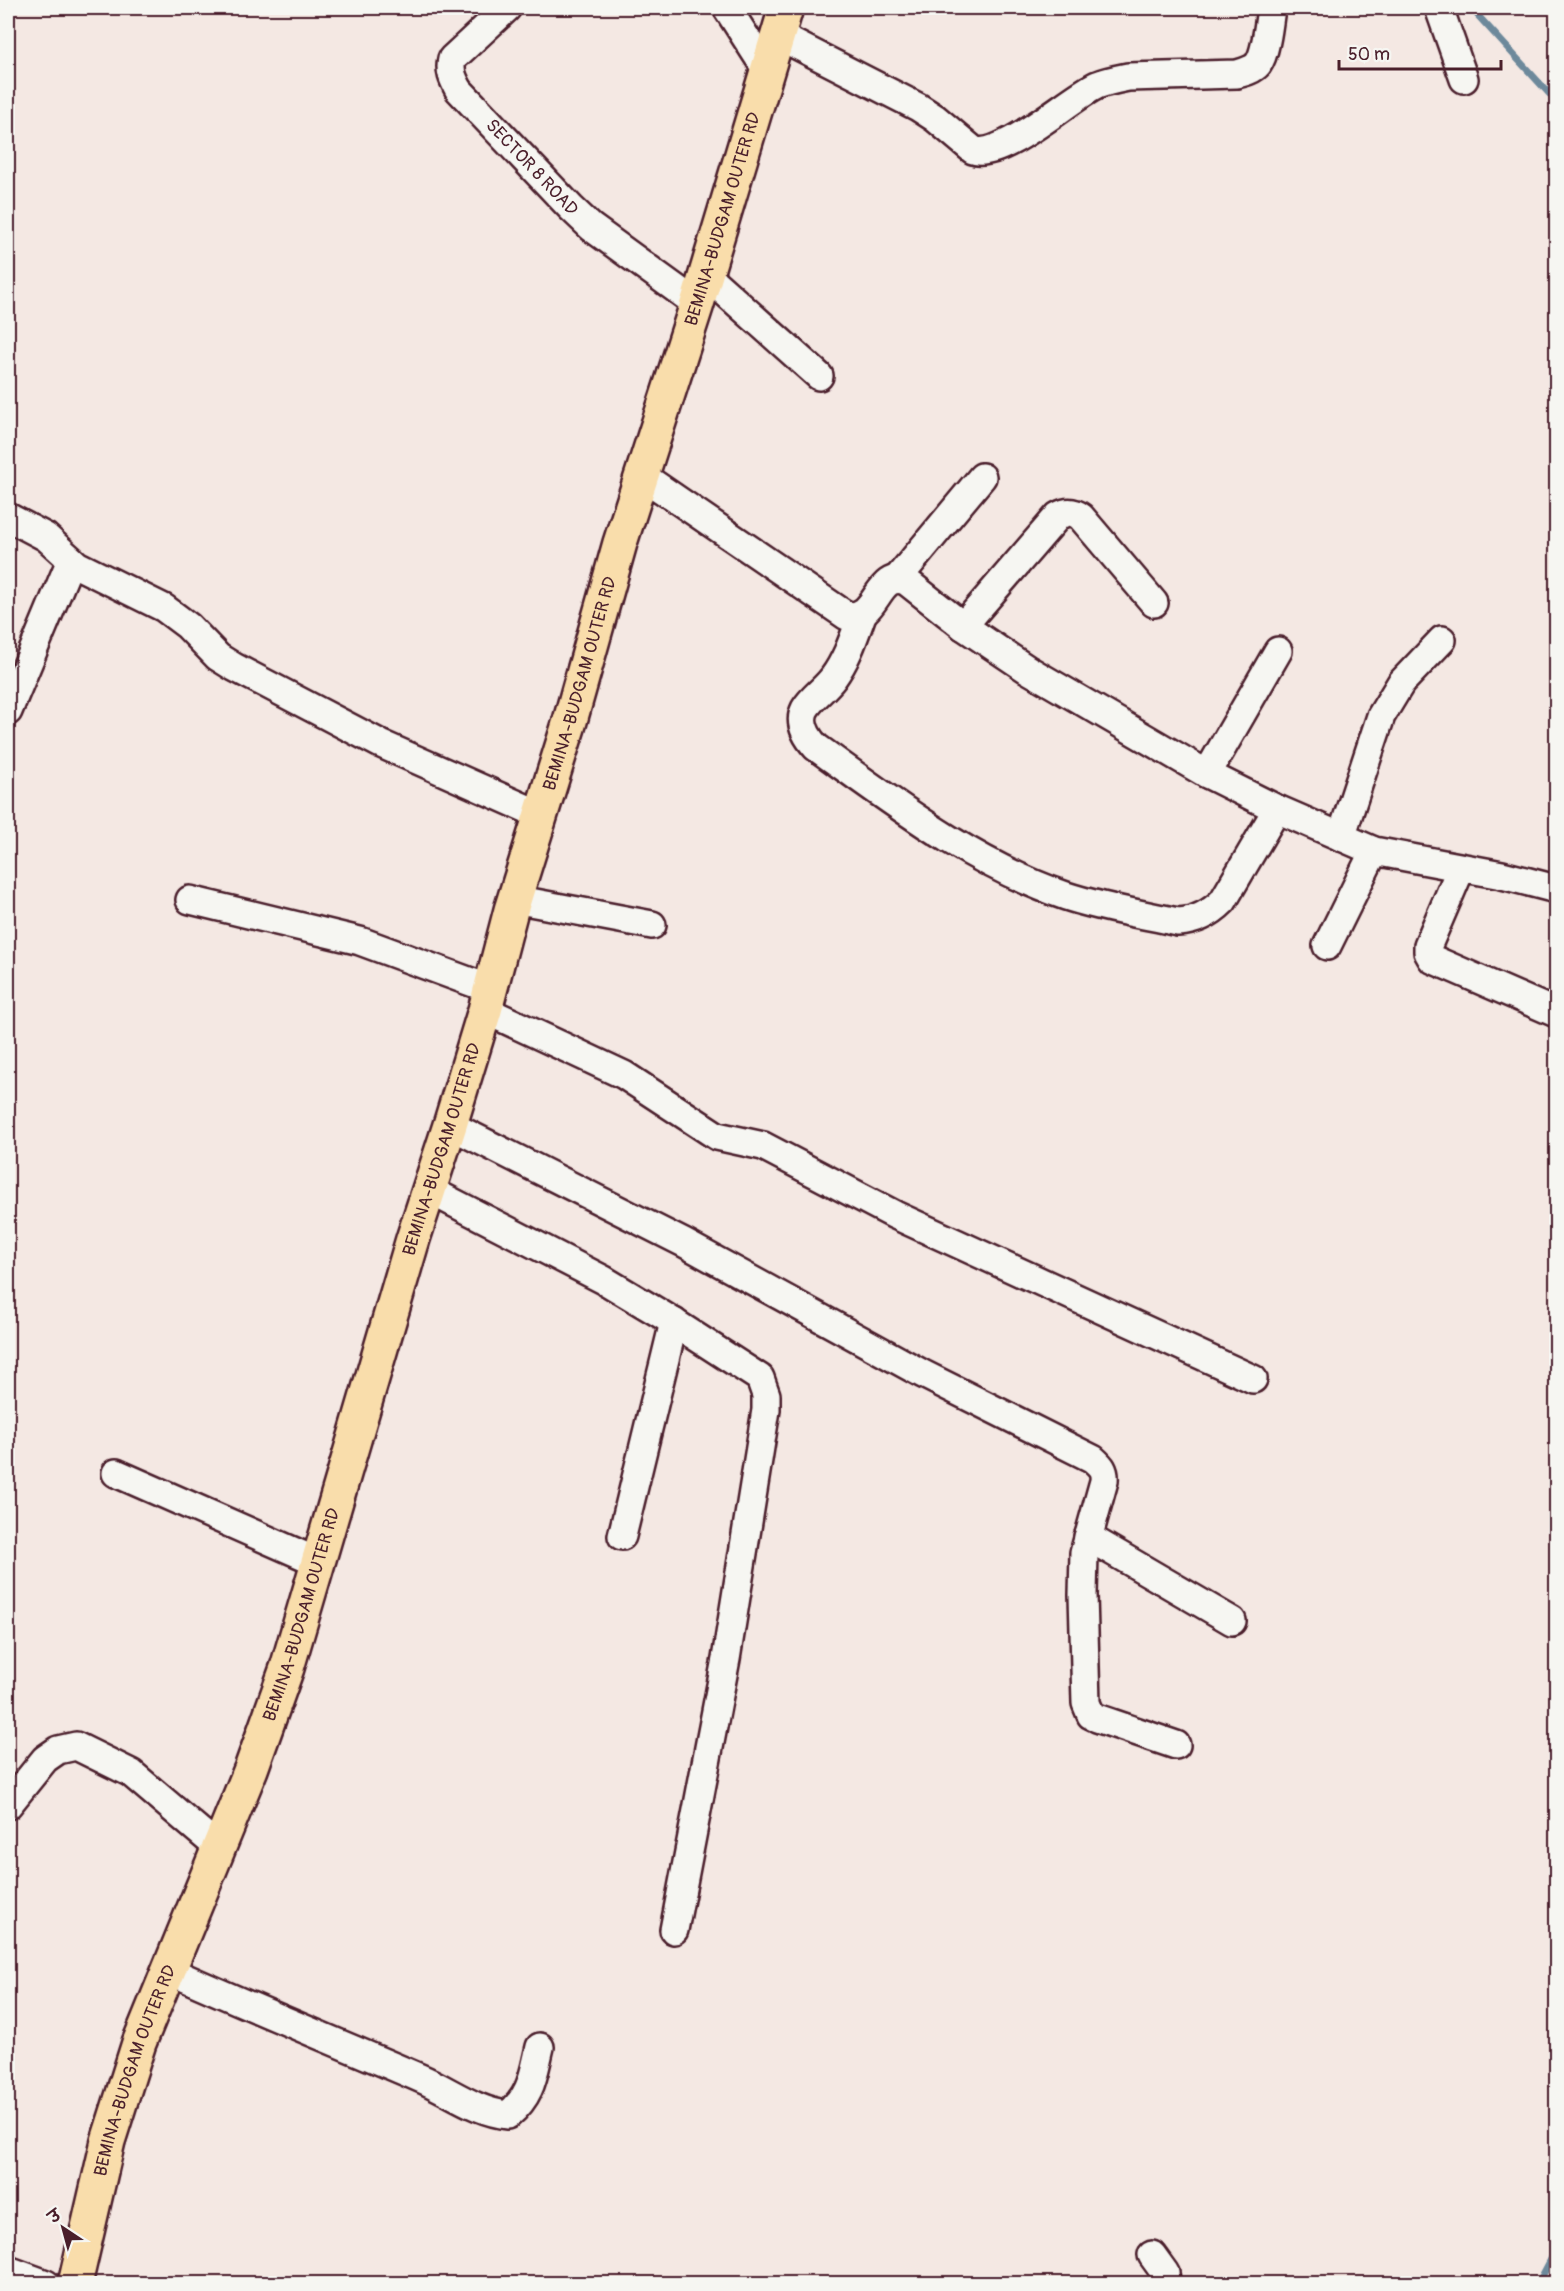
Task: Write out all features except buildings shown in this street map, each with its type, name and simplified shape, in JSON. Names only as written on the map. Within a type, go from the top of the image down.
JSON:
[{"type":"highway","name":"BEMINA-BUDGAM OUTER RD","points":[[75,2283],[108,2141],[140,2043],[251,1769],[287,1668],[641,475],[783,22]]},
{"type":"street","name":"SECTOR 8 ROAD","points":[[507,8],[452,59],[450,66],[452,77],[459,90],[591,227],[701,289]]},
{"type":"street","points":[[727,8],[768,72]]},
{"type":"street","points":[[783,22],[935,118],[974,150],[981,153],[1008,144],[1082,94],[1097,85],[1113,80],[1128,76],[1237,74],[1249,71],[1258,64],[1262,54],[1271,8]]},
{"type":"street","points":[[1439,8],[1464,79]]},
{"type":"street","points":[[701,289],[819,376]]},
{"type":"street","points":[[641,475],[847,616],[862,615]]},
{"type":"street","points":[[982,477],[898,578],[888,582],[862,615],[852,643],[838,670],[805,709],[804,729],[808,739],[900,808],[999,867],[1067,897],[1178,922],[1189,921],[1213,911],[1222,901],[1277,809]]},
{"type":"street","points":[[963,626],[1058,516],[1066,512],[1076,513],[1081,517],[1154,603]]},
{"type":"street","points":[[8,517],[46,537],[71,560],[164,608],[188,626],[218,657],[234,667],[381,744],[541,815]]},
{"type":"street","points":[[8,711],[71,560]]},
{"type":"street","points":[[898,578],[906,581],[963,626],[1027,669],[1207,774],[1277,809],[1374,851],[1557,889]]},
{"type":"street","points":[[1341,837],[1381,716],[1401,683],[1442,640]]},
{"type":"street","points":[[1207,774],[1278,651]]},
{"type":"street","points":[[1327,946],[1374,851]]},
{"type":"street","points":[[1461,868],[1428,945],[1428,952],[1432,959],[1557,1013]]},
{"type":"street","points":[[514,899],[652,925]]},
{"type":"street","points":[[189,900],[360,941],[487,999],[624,1075],[717,1136],[763,1146],[895,1215],[1253,1379]]},
{"type":"street","points":[[450,1125],[684,1243],[923,1374],[1093,1459],[1105,1473],[1088,1537],[1083,1576],[1088,1710],[1097,1718],[1176,1745]]},
{"type":"street","points":[[429,1190],[604,1280],[674,1322],[760,1378],[766,1395],[766,1410],[726,1659],[674,1930]]},
{"type":"street","points":[[622,1536],[674,1322]]},
{"type":"street","points":[[116,1473],[318,1562]]},
{"type":"street","points":[[1088,1537],[1232,1621]]},
{"type":"street","points":[[8,1805],[45,1759],[58,1750],[76,1746],[131,1773],[219,1848]]},
{"type":"street","points":[[170,1971],[279,2020],[433,2083],[491,2113],[508,2115],[521,2104],[530,2090],[540,2047]]},
{"type":"street","points":[[1152,2255],[1164,2273],[1166,2283]]},
{"type":"street","points":[[8,2270],[46,2283]]},
{"type":"waterway","points":[[1471,8],[1556,101]]},
{"type":"waterway","points":[[1538,2284],[1556,2250]]}]
